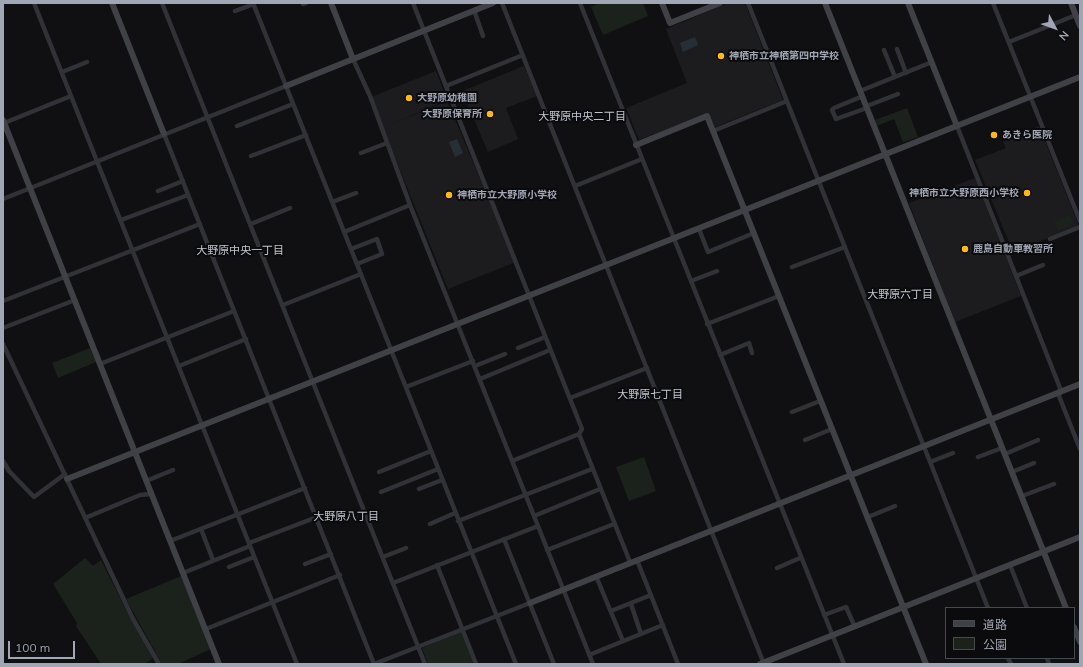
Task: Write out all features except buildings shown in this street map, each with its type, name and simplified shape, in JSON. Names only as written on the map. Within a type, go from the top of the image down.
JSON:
[{"type":"street","points":[[34,3],[297,664]]},
{"type":"street","points":[[112,3],[374,664],[1080,384]]},
{"type":"street","points":[[162,3],[425,664]]},
{"type":"street","points":[[331,3],[352,59],[370,96],[410,205],[593,664]]},
{"type":"street","points":[[413,3],[582,429],[579,434],[512,461]]},
{"type":"street","points":[[3,198],[493,3]]},
{"type":"street","points":[[502,3],[711,530],[762,664],[1080,537]]},
{"type":"street","points":[[580,3],[778,504],[844,664]]},
{"type":"street","points":[[662,3],[670,24],[720,3]]},
{"type":"street","points":[[748,3],[988,607]]},
{"type":"street","points":[[825,3],[1066,607]]},
{"type":"street","points":[[908,3],[1060,388],[1059,396],[1080,449]]},
{"type":"street","points":[[993,3],[1080,221]]},
{"type":"street","points":[[1071,3],[1080,26]]},
{"type":"street","points":[[235,11],[253,4],[516,664]]},
{"type":"street","points":[[474,10],[484,36]]},
{"type":"street","points":[[1009,42],[1076,15]]},
{"type":"street","points":[[897,49],[906,73]]},
{"type":"street","points":[[884,50],[895,77]]},
{"type":"street","points":[[446,86],[523,55]]},
{"type":"street","points":[[62,72],[87,62]]},
{"type":"street","points":[[898,94],[836,120],[832,110],[895,77],[932,62]]},
{"type":"street","points":[[3,461],[9,471],[34,497],[66,477],[135,454],[269,399],[1080,77]]},
{"type":"street","points":[[71,96],[4,122],[135,454],[220,664]]},
{"type":"street","points":[[713,131],[787,101]]},
{"type":"street","points":[[237,126],[293,104]]},
{"type":"street","points":[[636,145],[707,116],[926,664]]},
{"type":"street","points":[[251,156],[306,135]]},
{"type":"street","points":[[361,153],[387,143]]},
{"type":"street","points":[[575,186],[642,159]]},
{"type":"street","points":[[158,191],[183,181]]},
{"type":"street","points":[[332,202],[356,193]]},
{"type":"street","points":[[121,220],[188,195]]},
{"type":"street","points":[[344,232],[410,205]]},
{"type":"street","points":[[251,224],[290,208]]},
{"type":"street","points":[[3,301],[200,224]]},
{"type":"street","points":[[1050,238],[1080,227]]},
{"type":"street","points":[[699,229],[708,252],[754,233]]},
{"type":"street","points":[[351,249],[377,239],[382,254],[357,264]]},
{"type":"street","points":[[792,268],[845,247]]},
{"type":"street","points":[[1016,276],[1043,265]]},
{"type":"street","points":[[691,282],[717,271]]},
{"type":"street","points":[[282,305],[361,274]]},
{"type":"street","points":[[708,324],[779,296]]},
{"type":"street","points":[[3,328],[75,300]]},
{"type":"street","points":[[100,364],[234,311]]},
{"type":"street","points":[[518,348],[545,337]]},
{"type":"street","points":[[179,366],[246,339]]},
{"type":"street","points":[[720,355],[749,343],[752,353]]},
{"type":"street","points":[[3,344],[132,619],[159,664]]},
{"type":"street","points":[[480,379],[550,350]]},
{"type":"street","points":[[475,366],[505,354]]},
{"type":"street","points":[[406,387],[473,361]]},
{"type":"street","points":[[570,398],[647,368]]},
{"type":"street","points":[[792,412],[820,401]]},
{"type":"street","points":[[805,440],[832,429]]},
{"type":"street","points":[[579,434],[630,562]]},
{"type":"street","points":[[978,457],[1038,440]]},
{"type":"street","points":[[379,472],[431,451]]},
{"type":"street","points":[[930,462],[953,453]]},
{"type":"street","points":[[1012,472],[1034,463]]},
{"type":"street","points":[[381,492],[438,469]]},
{"type":"street","points":[[458,521],[526,496],[592,469]]},
{"type":"street","points":[[146,481],[173,470]]},
{"type":"street","points":[[419,489],[442,480]]},
{"type":"street","points":[[1022,496],[1054,484]]},
{"type":"street","points":[[170,541],[305,488]]},
{"type":"street","points":[[534,516],[600,489]]},
{"type":"street","points":[[85,518],[140,495],[151,494]]},
{"type":"street","points":[[868,517],[895,506]]},
{"type":"street","points":[[430,524],[455,513]]},
{"type":"street","points":[[183,573],[316,517]]},
{"type":"street","points":[[547,550],[614,524]]},
{"type":"street","points":[[393,584],[538,526]]},
{"type":"street","points":[[201,529],[213,560]]},
{"type":"street","points":[[504,539],[554,664]]},
{"type":"street","points":[[383,557],[406,548]]},
{"type":"street","points":[[305,564],[331,554]]},
{"type":"street","points":[[229,567],[254,557]]},
{"type":"street","points":[[777,568],[800,558]]},
{"type":"street","points":[[637,560],[678,664]]},
{"type":"street","points":[[438,565],[476,664]]},
{"type":"street","points":[[1010,565],[1027,607]]},
{"type":"street","points":[[206,630],[340,575]]},
{"type":"street","points":[[596,576],[623,641]]},
{"type":"street","points":[[610,611],[651,596]]},
{"type":"street","points":[[631,604],[641,634]]},
{"type":"street","points":[[824,616],[846,607],[855,627]]},
{"type":"street","points":[[589,655],[663,625]]},
{"type":"street","points":[[1075,630],[1080,642]]},
{"type":"shaded area","name":"神栖市立神栖第四中学校","points":[[728,3],[745,3],[783,100],[715,127],[708,113],[639,140],[626,108],[687,83],[666,29]]},
{"type":"shaded area","points":[[695,37],[698,45],[683,52],[680,43]]},
{"type":"shaded area","name":"大野原保育所","points":[[524,66],[537,96],[506,108],[518,139],[488,152],[462,91]]},
{"type":"shaded area","name":"大野原幼稚園","points":[[436,71],[447,100],[383,128],[371,97]]},
{"type":"shaded area","name":"神栖市立大野原小学校","points":[[447,101],[516,262],[448,289],[383,128]]},
{"type":"shaded area","name":"神栖市立大野原西小学校","points":[[1039,126],[1079,226],[1013,252],[975,160],[1006,148],[1003,142]]},
{"type":"shaded area","points":[[457,139],[463,153],[455,157],[449,142]]},
{"type":"shaded area","name":"鹿島自動車教習所","points":[[975,178],[1021,296],[955,322],[909,203]]},
{"type":"green space","points":[[600,3],[643,3],[648,16],[603,35],[591,7]]},
{"type":"green space","points":[[907,108],[918,137],[903,142],[894,119],[877,126],[875,120]]},
{"type":"green space","points":[[1070,215],[1073,224],[1058,231],[1054,222]]},
{"type":"green space","points":[[90,348],[96,362],[58,378],[52,363]]},
{"type":"green space","points":[[644,457],[656,491],[629,501],[616,467]]},
{"type":"green space","points":[[85,558],[93,566],[101,560],[130,618],[153,658],[145,664],[101,664],[76,626],[77,623],[53,584]]},
{"type":"green space","points":[[181,576],[211,649],[178,664],[162,664],[126,599]]},
{"type":"green space","points":[[461,632],[473,662],[467,664],[428,664],[422,648]]},
{"type":"place","name":"神栖市立神栖第四中学校","points":[[721,56]]},
{"type":"place","name":"大野原幼稚園","points":[[409,98]]},
{"type":"place","name":"大野原保育所","points":[[490,114]]},
{"type":"place","name":"あきら医院","points":[[994,135]]},
{"type":"place","name":"神栖市立大野原西小学校","points":[[1027,193]]},
{"type":"place","name":"神栖市立大野原小学校","points":[[449,195]]},
{"type":"place","name":"鹿島自動車教習所","points":[[965,249]]},
{"type":"district","name":"大野原中央二丁目","points":[[582,117]]},
{"type":"district","name":"大野原中央一丁目","points":[[240,251]]},
{"type":"district","name":"大野原六丁目","points":[[900,295]]},
{"type":"district","name":"大野原七丁目","points":[[650,395]]},
{"type":"district","name":"大野原八丁目","points":[[346,517]]}]
